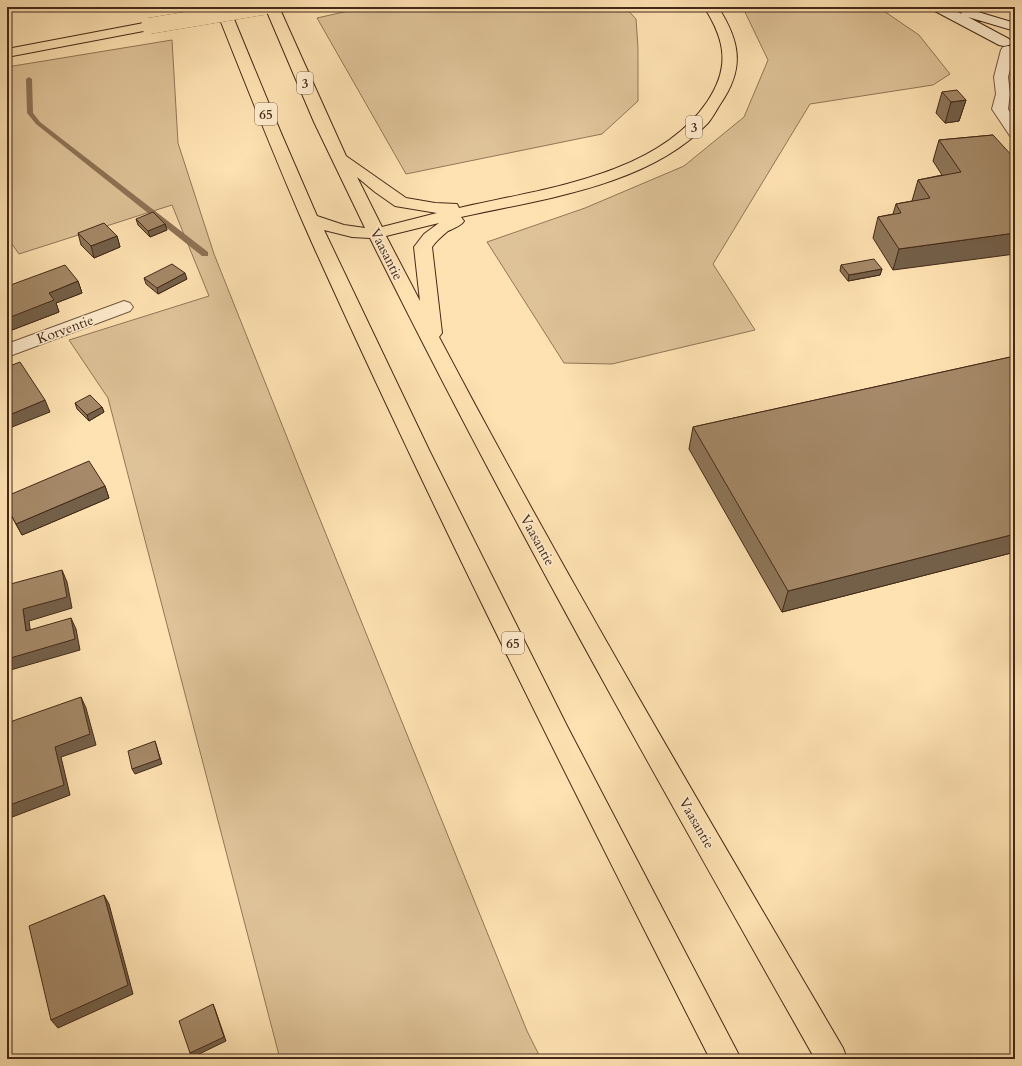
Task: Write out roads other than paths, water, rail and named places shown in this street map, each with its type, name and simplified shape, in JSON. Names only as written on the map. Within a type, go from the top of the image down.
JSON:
[{"type":"highway","name":"65","points":[[222,7],[273,134],[322,244],[417,445],[558,734],[726,1059]]},
{"type":"highway","points":[[7,53],[149,26],[263,7]]},
{"type":"highway","name":"Vaasantie","points":[[272,7],[339,158],[435,348],[484,441],[621,691],[832,1059]]},
{"type":"highway","name":"3","points":[[339,158],[370,179],[381,190],[401,202],[435,208],[488,206],[573,188],[608,176],[640,163],[664,150],[687,134],[704,118],[717,100],[727,80],[731,63],[725,31],[711,7]]},
{"type":"highway","points":[[7,50],[58,43]]},
{"type":"highway","points":[[312,220],[345,232],[377,233],[488,206]]},
{"type":"highway","points":[[435,348],[423,247],[430,236],[442,227],[488,206]]},
{"type":"street","points":[[938,7],[1009,49]]},
{"type":"street","points":[[946,7],[1015,27]]},
{"type":"street","points":[[1015,31],[1007,35],[1009,49],[1001,77],[1009,91],[1000,109],[1015,133]]},
{"type":"street","name":"Korventie","points":[[7,351],[124,307]]},
{"type":"waterway","points":[[29,79],[30,113],[38,123],[205,254]]}]
